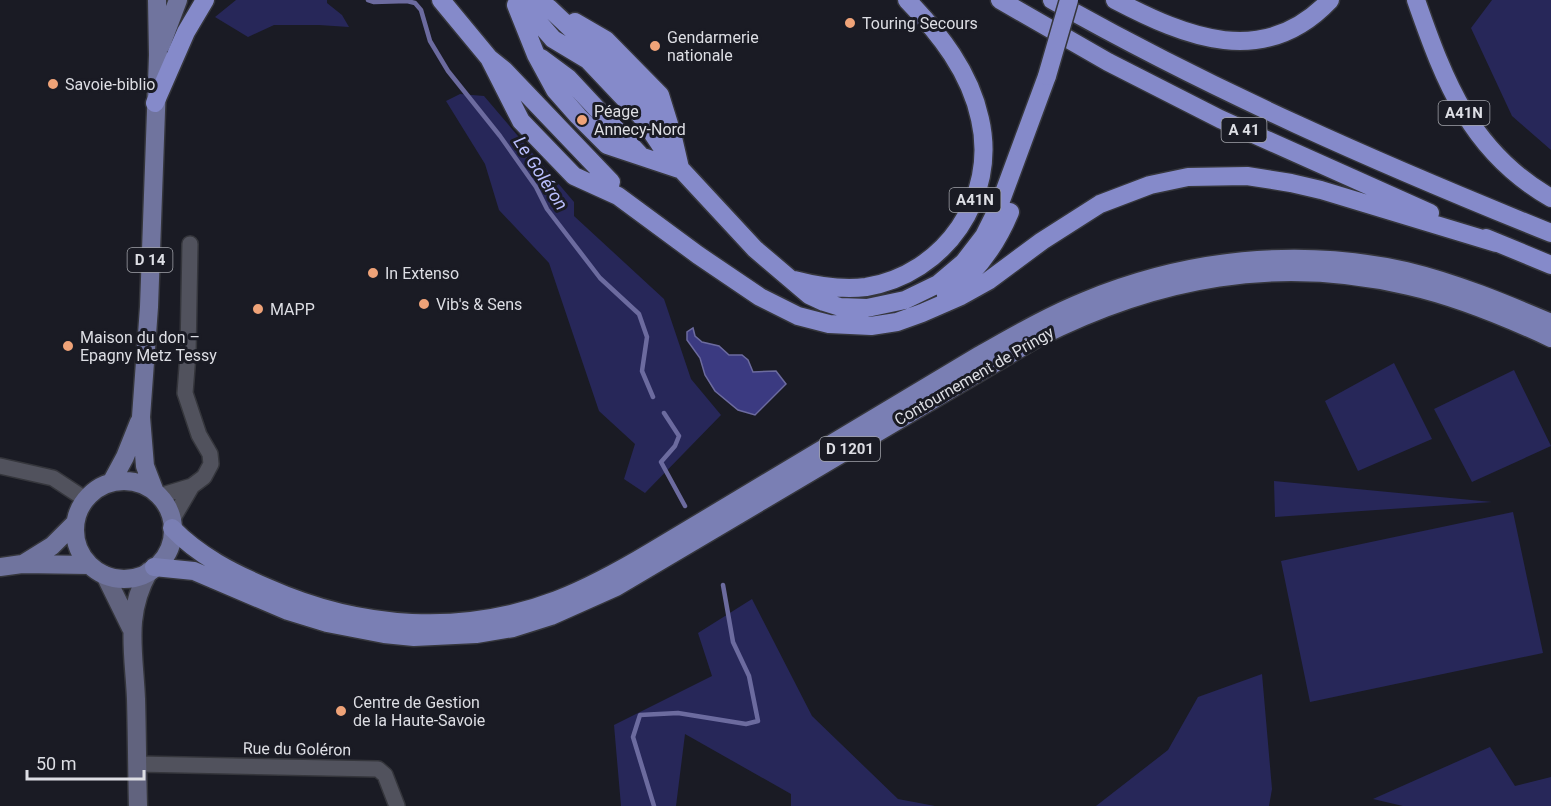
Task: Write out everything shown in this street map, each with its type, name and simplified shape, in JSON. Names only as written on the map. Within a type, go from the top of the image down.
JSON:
[{"type":"highway","points":[[155,103],[186,32],[205,0]]},
{"type":"highway","points":[[441,0],[497,68],[609,188],[665,232],[760,297],[798,316],[829,324],[855,327],[897,322],[922,313],[981,285],[1042,241],[1100,204],[1150,184],[1188,177],[1247,177],[1291,183],[1496,243]]},
{"type":"highway","points":[[517,0],[632,123],[681,169]]},
{"type":"highway","points":[[517,0],[536,55],[555,90],[607,145],[681,169]]},
{"type":"highway","points":[[531,0],[549,8],[620,75],[671,129],[681,169]]},
{"type":"highway","name":"A41N","points":[[789,279],[820,286],[852,288],[879,284],[903,276],[944,248],[961,226],[974,201],[981,174],[984,147],[977,105],[966,79],[946,45],[907,0]]},
{"type":"highway","name":"A 41","points":[[1000,0],[1108,62],[1220,119],[1496,243],[1551,265]]},
{"type":"highway","name":"A 41","points":[[1052,0],[1252,105],[1340,145],[1551,232]]},
{"type":"highway","name":"A41N","points":[[922,313],[961,284],[979,265],[998,238],[1018,189],[1044,84],[1069,0]]},
{"type":"highway","points":[[1115,0],[1158,22],[1195,36],[1223,41],[1265,39],[1304,21],[1330,0]]},
{"type":"highway","name":"A41N","points":[[1416,0],[1455,96],[1476,133],[1512,171],[1551,198]]},
{"type":"highway","name":"A41N","points":[[681,169],[735,229],[802,290],[824,303],[840,307],[881,306],[905,300],[929,290],[947,278],[970,255],[991,224],[1012,174],[1044,84]]},
{"type":"highway","name":"Contournement de Pringy","points":[[172,524],[196,550],[226,568],[283,595],[327,610],[361,618],[412,624],[490,620],[533,609],[597,582],[662,546],[1016,335],[1082,302],[1161,275],[1211,265],[1253,260],[1319,259],[1356,263],[1406,271],[1434,279],[1504,303],[1551,323]]},
{"type":"highway","name":"Contournement de Pringy","points":[[152,569],[194,571],[288,610],[350,629],[414,637],[487,633],[551,616],[616,587],[1018,349],[1067,323],[1145,293],[1198,280],[1259,273],[1350,275],[1411,286],[1472,304],[1551,338]]},
{"type":"main road","name":"D 14","points":[[157,0],[158,55],[150,307],[141,417],[145,466],[157,494]]},
{"type":"main road","name":"D 14","points":[[158,55],[178,0]]},
{"type":"main road","name":"D 14","points":[[111,483],[126,457],[141,417]]},
{"type":"main road","points":[[138,806],[131,628],[136,599],[152,569],[167,553],[172,524],[167,507],[157,494],[137,483],[124,481],[97,489],[79,511],[75,524],[78,549],[89,565],[105,575],[128,579],[152,569]]},
{"type":"main road","points":[[22,564],[52,546],[75,524]]},
{"type":"main road","points":[[0,567],[22,564],[89,565]]},
{"type":"main road","points":[[105,575],[131,628]]},
{"type":"street","points":[[157,494],[192,486],[204,477],[211,464],[210,454],[199,435],[185,393],[190,244]]},
{"type":"street","points":[[0,466],[53,478],[86,500]]},
{"type":"street","points":[[172,524],[192,486]]},
{"type":"street","name":"Rue du Goléron","points":[[137,764],[378,769],[385,775],[397,806]]},
{"type":"shaded area","points":[[236,0],[327,0],[327,3],[342,15],[349,27],[274,25],[248,37],[215,17]]},
{"type":"shaded area","points":[[1492,0],[1551,0],[1551,150],[1512,116],[1471,28]]},
{"type":"shaded area","points":[[460,94],[484,96],[574,202],[574,216],[664,299],[691,379],[721,415],[645,493],[624,479],[635,444],[599,411],[549,263],[499,210],[485,164],[446,101]]},
{"type":"shaded area","points":[[693,328],[695,336],[702,342],[719,346],[729,355],[742,355],[748,360],[753,372],[776,371],[786,384],[755,415],[738,410],[715,391],[705,375],[700,358],[687,340],[687,332]]},
{"type":"shaded area","points":[[1394,363],[1432,439],[1358,471],[1325,401]]},
{"type":"shaded area","points":[[1514,370],[1551,446],[1472,482],[1434,409]]},
{"type":"shaded area","points":[[1274,481],[1492,502],[1275,517]]},
{"type":"shaded area","points":[[1513,512],[1543,653],[1310,702],[1281,561]]},
{"type":"shaded area","points":[[752,599],[812,716],[898,799],[935,806],[791,806],[791,794],[685,734],[676,806],[621,806],[614,725],[712,676],[698,633]]},
{"type":"shaded area","points":[[1262,674],[1272,789],[1269,806],[1096,806],[1168,750],[1198,697]]},
{"type":"shaded area","points":[[1490,747],[1515,786],[1551,777],[1551,806],[1403,806],[1373,799]]},
{"type":"waterway","name":"Le Goléron","points":[[368,0],[374,2],[407,1],[415,3],[421,10],[430,41],[448,71],[500,136],[536,187],[547,209],[600,278],[639,314],[647,337],[642,371],[653,397]]},
{"type":"waterway","points":[[664,413],[679,436],[675,446],[661,462],[685,506]]},
{"type":"waterway","points":[[654,806],[633,737],[640,715],[678,713],[746,724],[758,721],[749,676],[733,642],[723,585]]},
{"type":"place","name":"Touring Secours","points":[[850,23]]},
{"type":"place","name":"Gendarmerie nationale","points":[[655,46]]},
{"type":"place","name":"Savoie-biblio","points":[[53,84]]},
{"type":"place","name":"Péage Annecy-Nord","points":[[582,120]]},
{"type":"place","name":"In Extenso","points":[[373,273]]},
{"type":"place","name":"Vib's & Sens","points":[[424,304]]},
{"type":"place","name":"MAPP","points":[[258,309]]},
{"type":"place","name":"Maison du don – Epagny Metz Tessy","points":[[68,346]]},
{"type":"place","name":"Centre de Gestion de la Haute-Savoie","points":[[341,711]]}]
